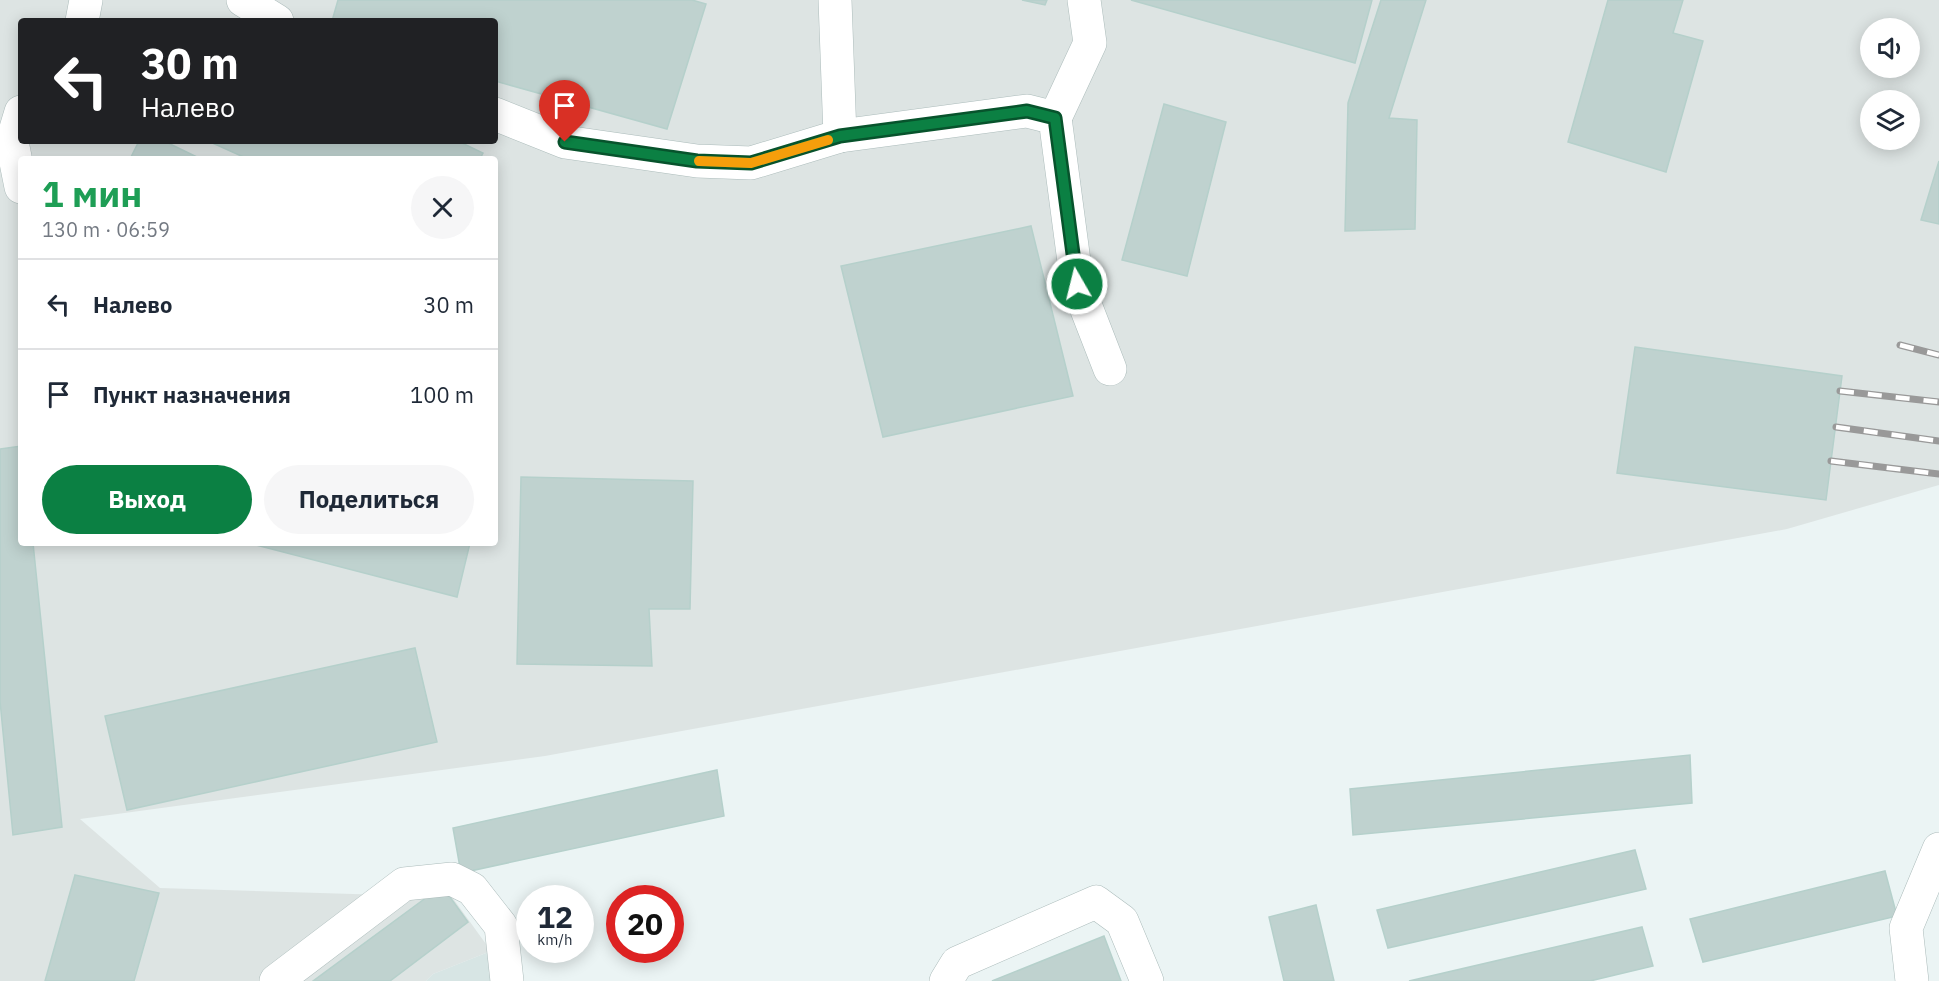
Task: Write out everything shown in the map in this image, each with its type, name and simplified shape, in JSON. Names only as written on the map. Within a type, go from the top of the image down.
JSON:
[{"type":"lane","points":[[83,18],[86,0]]},
{"type":"lane","points":[[243,0],[272,18]]},
{"type":"lane","points":[[836,0],[840,136]]},
{"type":"lane","points":[[1084,0],[1090,43],[1055,118],[1077,284],[1110,369]]},
{"type":"lane","points":[[498,115],[565,142],[697,161],[751,163],[840,136],[1027,111],[1055,118]]},
{"type":"lane","points":[[18,122],[12,142],[18,173]]},
{"type":"lane","points":[[1912,981],[1906,928],[1939,849]]},
{"type":"lane","points":[[276,981],[404,884],[452,879],[472,889],[501,926],[507,981]]},
{"type":"lane","points":[[946,981],[957,963],[1096,902],[1122,921],[1148,981]]},
{"type":"shaded area","points":[[0,0],[1939,0],[1939,485],[1787,529],[545,756],[80,819],[160,888],[452,897],[491,951],[433,974],[426,981],[0,981]]},
{"type":"shaded area","points":[[491,951],[518,981],[426,981],[433,974]]},
{"type":"building","points":[[338,0],[692,0],[706,4],[667,129],[498,82],[498,18],[333,18]]},
{"type":"building","points":[[1022,0],[1047,0],[1045,5]]},
{"type":"building","points":[[1131,0],[1372,0],[1355,63]]},
{"type":"building","points":[[1381,0],[1426,0],[1389,118],[1417,120],[1415,229],[1345,231],[1348,103]]},
{"type":"building","points":[[1608,0],[1683,0],[1673,33],[1703,41],[1666,172],[1568,142]]},
{"type":"building","points":[[1164,104],[1226,122],[1187,276],[1122,260]]},
{"type":"building","points":[[138,144],[170,144],[195,156],[132,156]]},
{"type":"building","points":[[215,144],[464,144],[483,153],[482,156],[241,156]]},
{"type":"building","points":[[1939,161],[1939,224],[1921,220]]},
{"type":"building","points":[[1031,226],[1073,396],[883,437],[841,266]]},
{"type":"building","points":[[1635,347],[1842,376],[1826,500],[1617,473]]},
{"type":"building","points":[[18,446],[18,546],[33,546],[62,827],[13,835],[0,701],[0,449]]},
{"type":"building","points":[[521,477],[693,481],[690,609],[649,609],[652,666],[517,664]]},
{"type":"building","points":[[260,546],[469,546],[457,597]]},
{"type":"building","points":[[415,648],[437,742],[127,810],[105,716]]},
{"type":"building","points":[[1690,755],[1692,803],[1353,835],[1350,789]]},
{"type":"building","points":[[717,770],[724,816],[461,873],[453,828]]},
{"type":"building","points":[[1635,850],[1646,889],[1388,948],[1377,910]]},
{"type":"building","points":[[1885,871],[1897,916],[1703,962],[1690,919]]},
{"type":"building","points":[[75,875],[159,893],[134,981],[45,981]]},
{"type":"building","points":[[442,886],[468,922],[390,981],[313,981]]},
{"type":"building","points":[[1316,905],[1334,981],[1284,981],[1269,917]]},
{"type":"building","points":[[1642,927],[1653,966],[1590,981],[1409,981]]},
{"type":"building","points":[[1104,936],[1121,981],[992,981]]},
{"type":"railway","points":[[1900,345],[1939,355]]},
{"type":"railway","points":[[1840,391],[1939,402]]},
{"type":"railway","points":[[1836,427],[1939,441]]},
{"type":"railway","points":[[1831,461],[1939,474]]},
{"type":"slow traffic","points":[[699,161],[751,163],[828,140]]},
{"type":"route","points":[[565,142],[697,161],[751,163],[840,136],[1027,111],[1055,118],[1077,284]]}]
